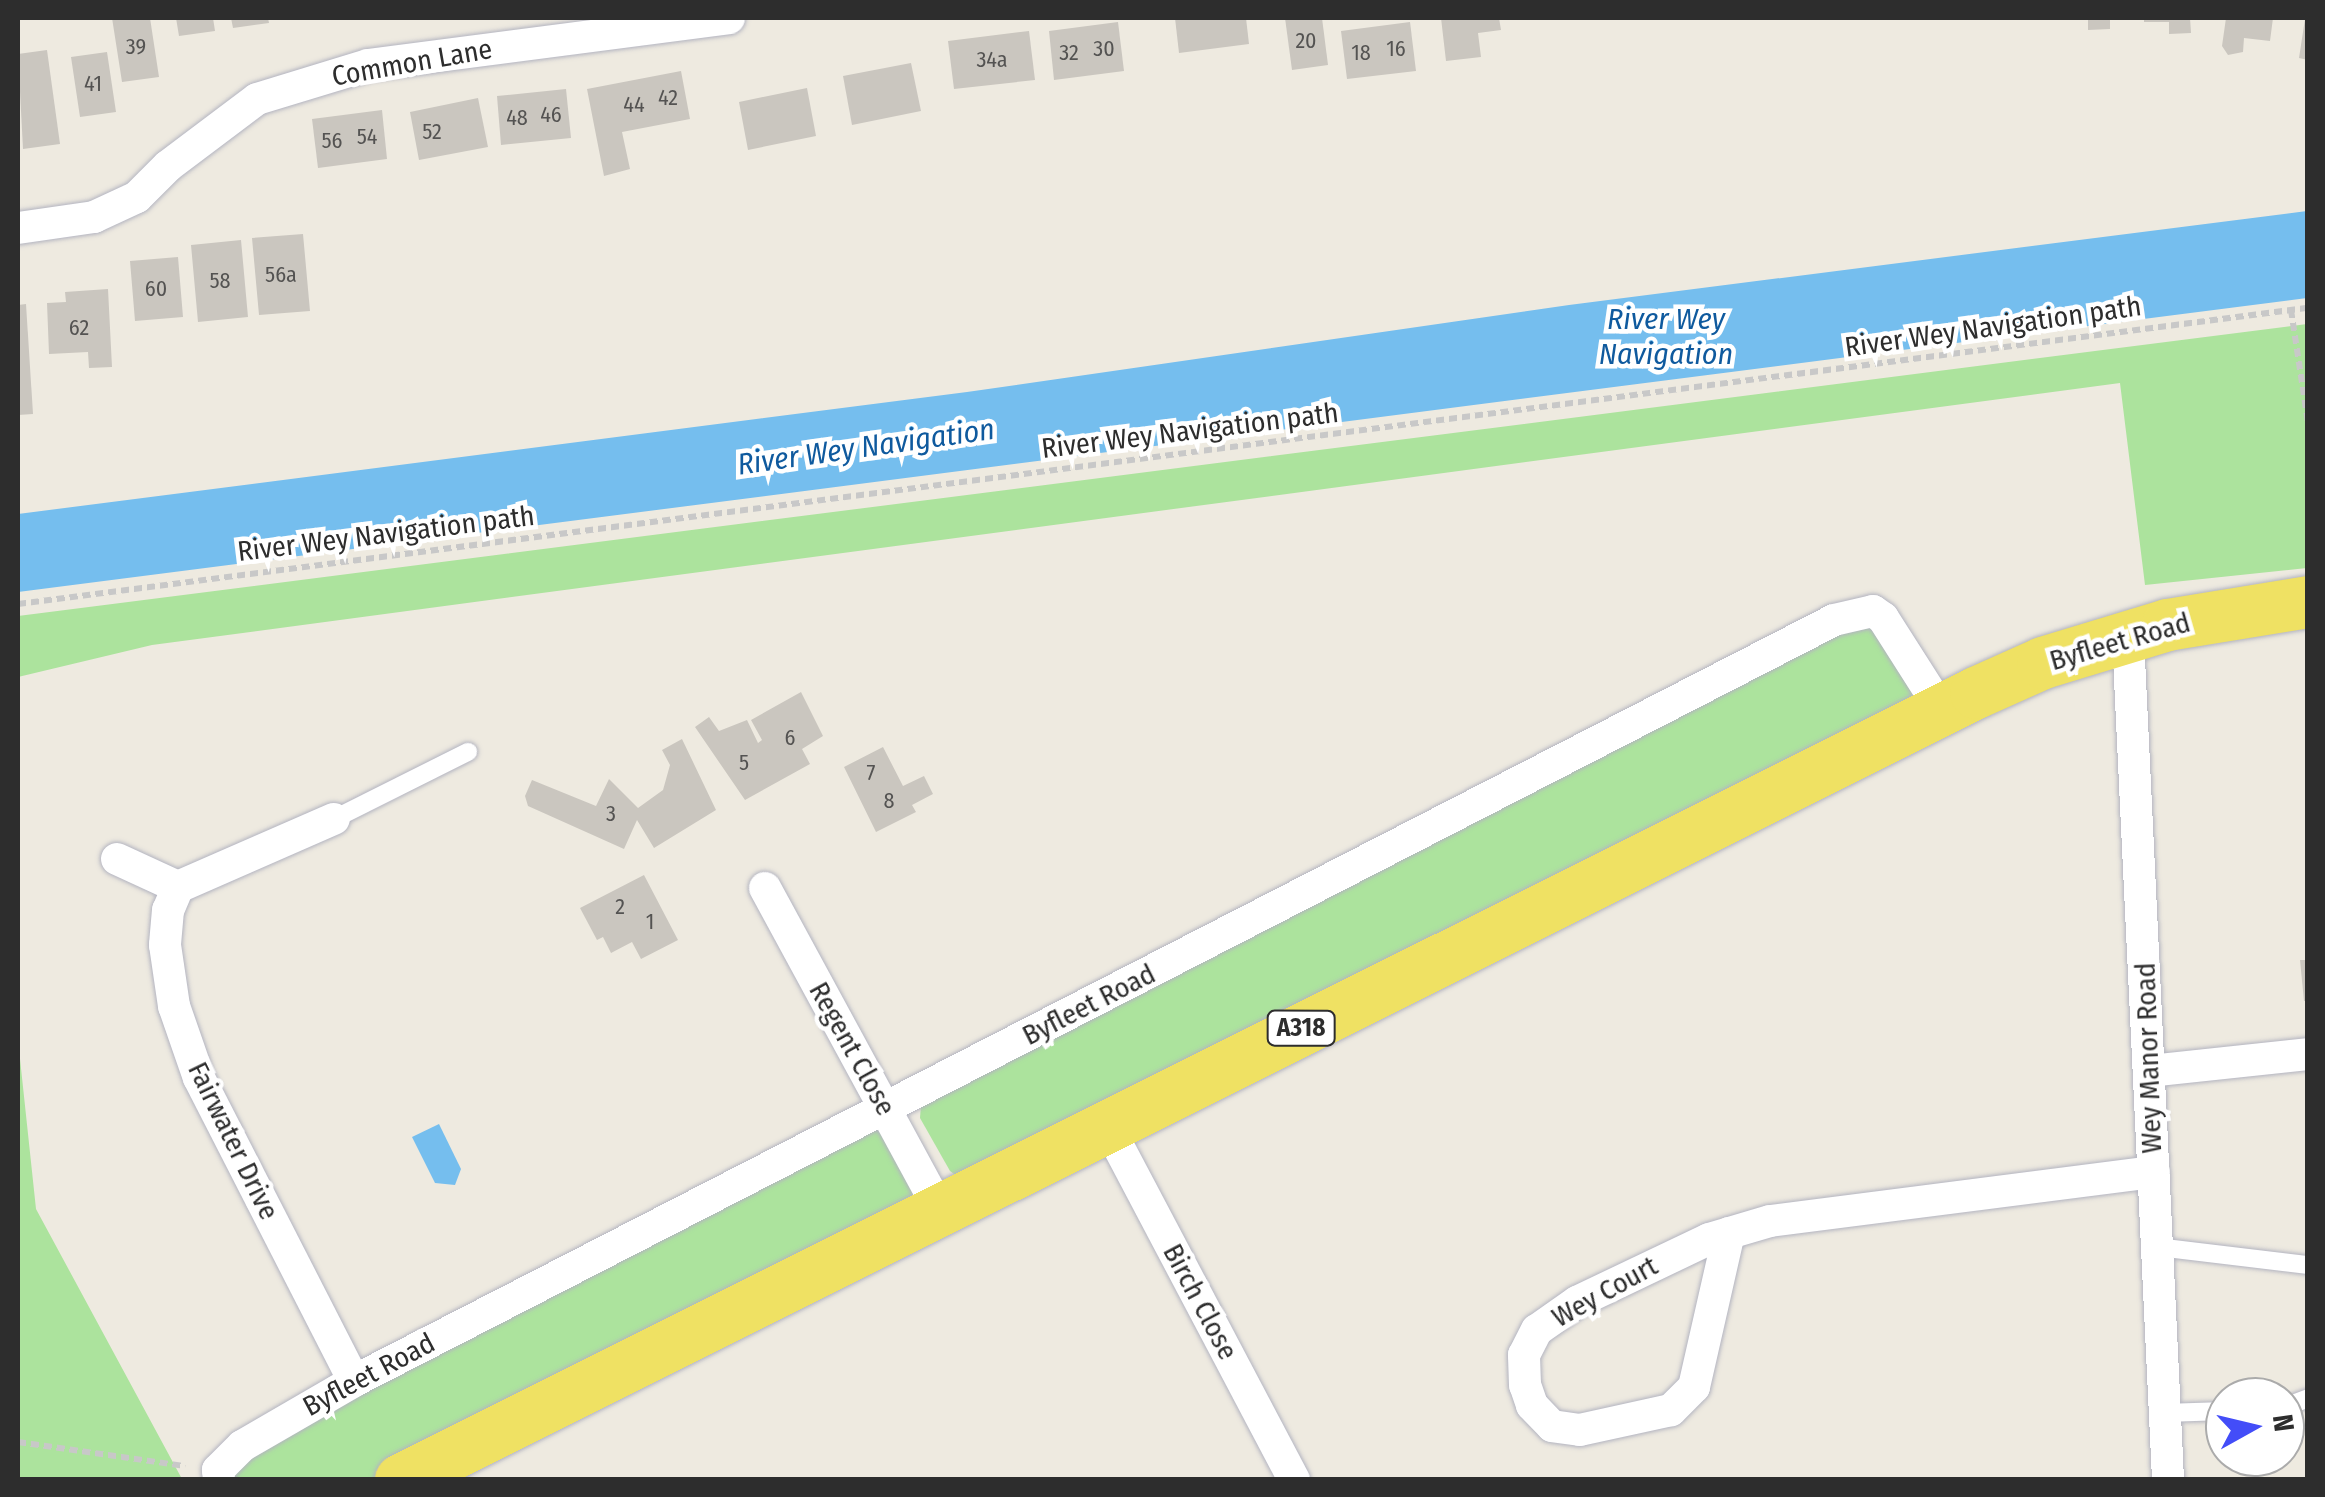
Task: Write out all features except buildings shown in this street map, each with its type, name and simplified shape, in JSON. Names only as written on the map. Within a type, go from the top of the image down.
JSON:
[{"type":"main road","name":"Byfleet Road","points":[[400,1480],[1940,709],[2043,663],[2128,636],[2308,602]]},
{"type":"street","name":"Common Lane","points":[[18,228],[94,217],[137,197],[168,166],[257,99],[368,64],[729,18]]},
{"type":"street","name":"Byfleet Road","points":[[218,1475],[242,1446],[354,1381],[1834,620],[1873,611],[1884,618],[1940,709]]},
{"type":"street","name":"Wey Manor Road","points":[[2128,636],[2168,1480]]},
{"type":"street","points":[[117,859],[178,887],[334,819]]},
{"type":"street","name":"Fairwater Drive","points":[[178,887],[168,910],[166,945],[174,1006],[199,1078],[354,1381]]},
{"type":"street","name":"Regent Close","points":[[765,888],[939,1209]]},
{"type":"street","points":[[2150,1071],[2308,1054]]},
{"type":"street","name":"Birch Close","points":[[1107,1125],[1294,1480]]},
{"type":"street","name":"Wey Court","points":[[1729,1233],[1694,1387],[1671,1410],[1580,1430],[1552,1426],[1532,1405],[1524,1355],[1537,1330],[1606,1288],[1729,1233],[1770,1221],[2154,1172]]},
{"type":"lane","points":[[334,819],[468,752]]},
{"type":"lane","points":[[2157,1248],[2308,1265]]},
{"type":"lane","points":[[2164,1413],[2205,1412]]},
{"type":"path","name":"River Wey Navigation path","points":[[18,604],[2308,308]]},
{"type":"path","points":[[2291,310],[2308,422]]},
{"type":"path","points":[[18,1442],[218,1475]]},
{"type":"green space","points":[[2307,324],[2307,568],[2145,585],[2120,383],[152,645],[18,677],[18,616]]},
{"type":"green space","points":[[1870,624],[1929,715],[977,1191],[950,1171],[920,1118],[921,1105],[1821,638]]},
{"type":"green space","points":[[18,1040],[36,1209],[182,1479],[18,1479]]},
{"type":"green space","points":[[872,1116],[927,1216],[401,1479],[221,1480],[242,1446]]},
{"type":"water","name":"River Wey Navigation","points":[[2307,211],[2307,298],[18,592],[18,514],[967,392],[1569,305]]},
{"type":"water","points":[[439,1124],[461,1169],[455,1185],[435,1183],[412,1137]]}]
